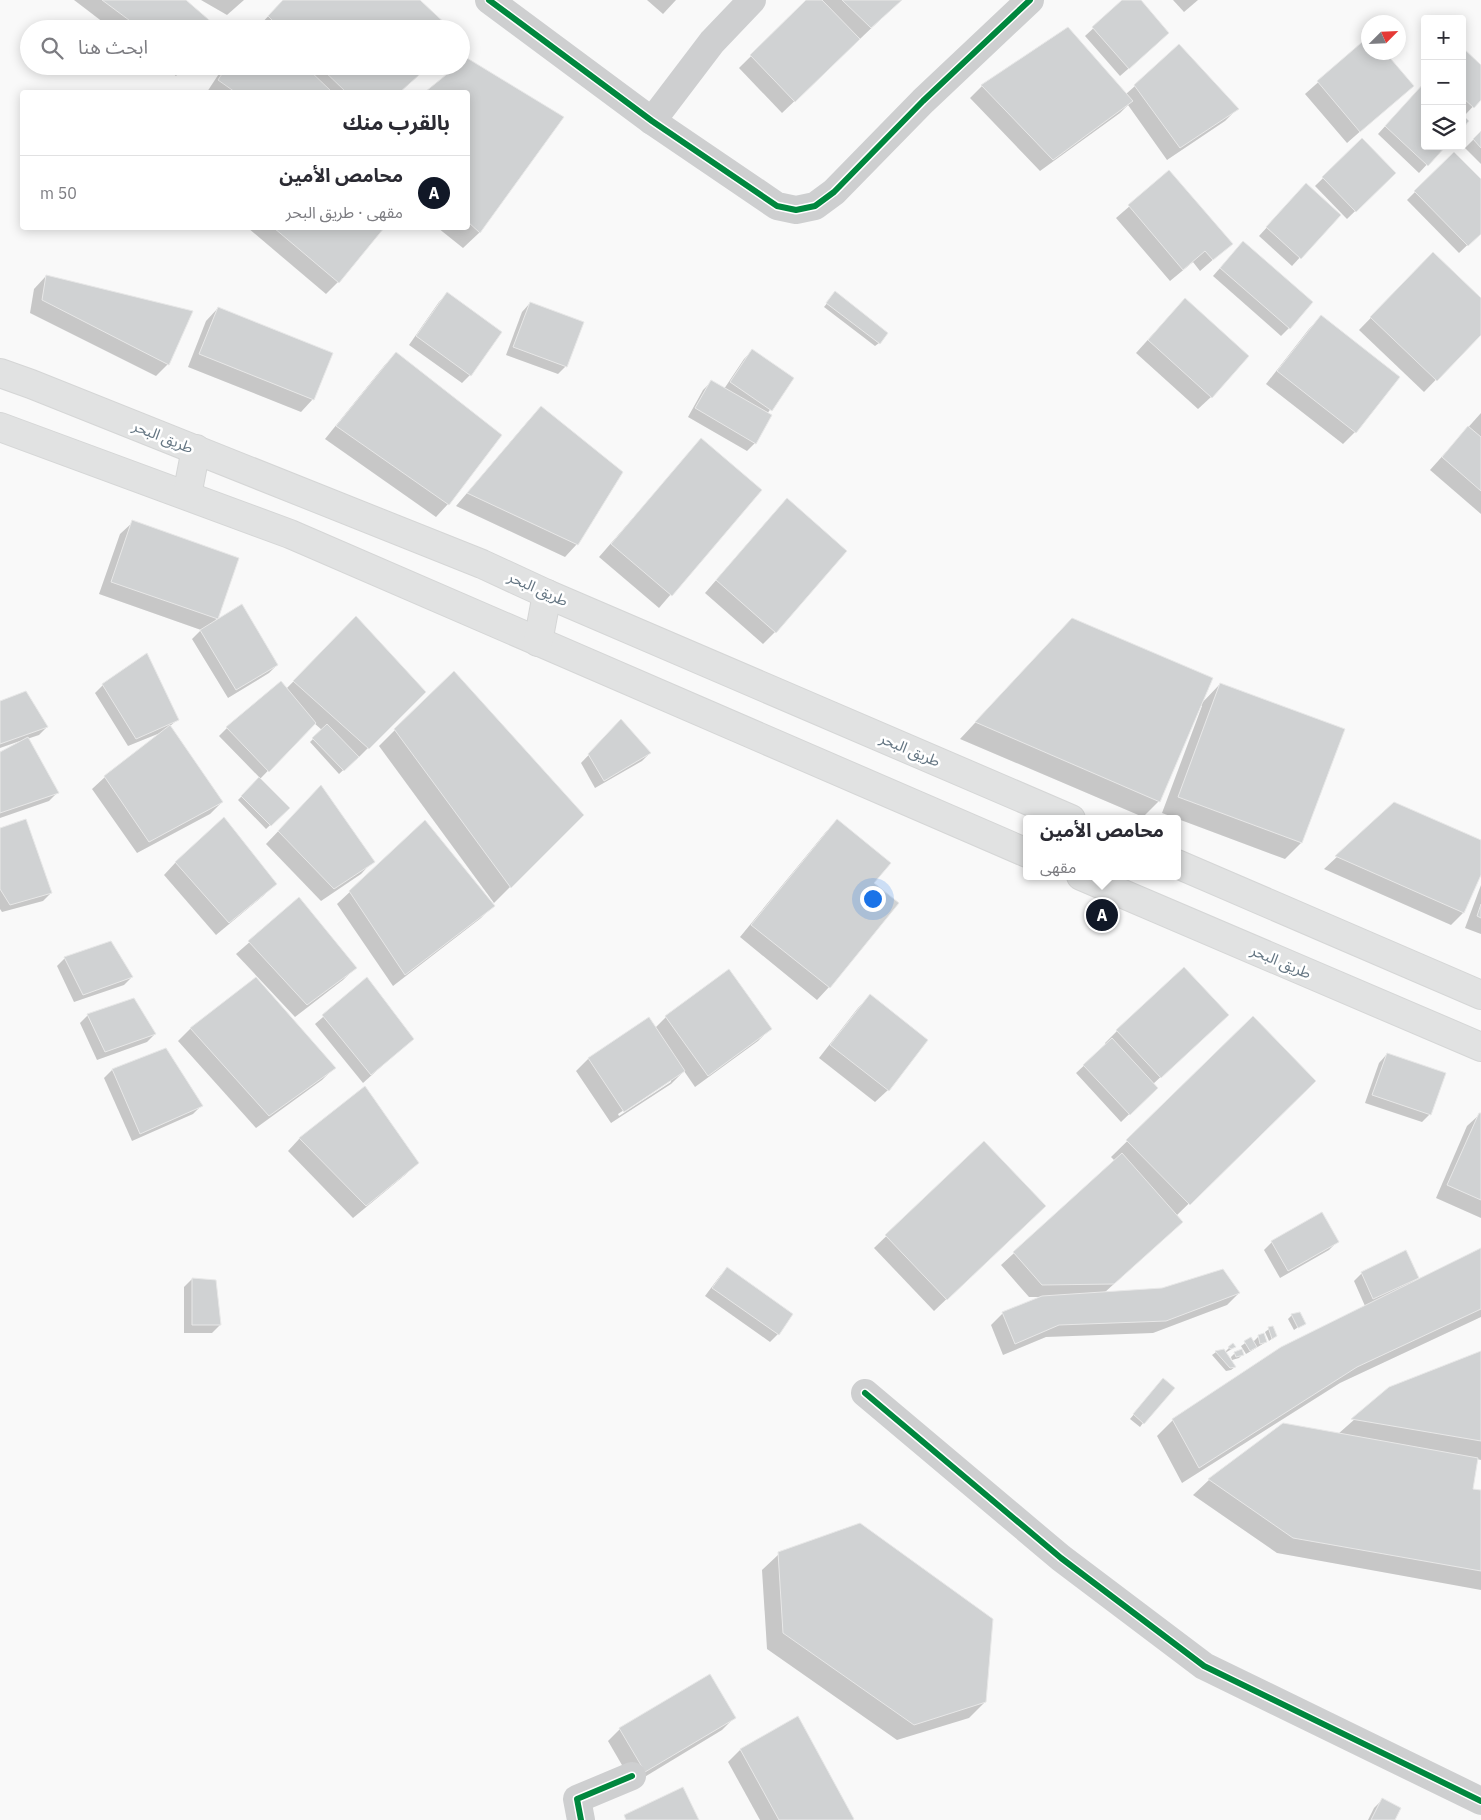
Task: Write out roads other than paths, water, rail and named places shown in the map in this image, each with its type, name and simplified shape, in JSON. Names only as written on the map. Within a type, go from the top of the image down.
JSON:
[{"type":"highway","name":"طريق البحر","points":[[0,373],[32,384],[482,564],[547,594],[1062,815]]},
{"type":"highway","points":[[0,426],[290,534],[1023,851]]},
{"type":"highway","points":[[187,495],[196,450]]},
{"type":"highway","points":[[538,642],[547,594]]},
{"type":"highway","points":[[1181,866],[1481,995]]},
{"type":"highway","name":"طريق البحر","points":[[1089,880],[1481,1047]]},
{"type":"street","points":[[489,0],[652,121],[777,206],[796,210],[815,206],[834,192],[923,101],[1030,0]]},
{"type":"street","points":[[652,121],[712,42],[752,0]]},
{"type":"street","points":[[865,1393],[1061,1558],[1204,1666],[1481,1801]]},
{"type":"street","points":[[580,1820],[577,1799],[632,1776]]},
{"type":"place","name":"محامص الأمين","points":[[1102,915]]}]
